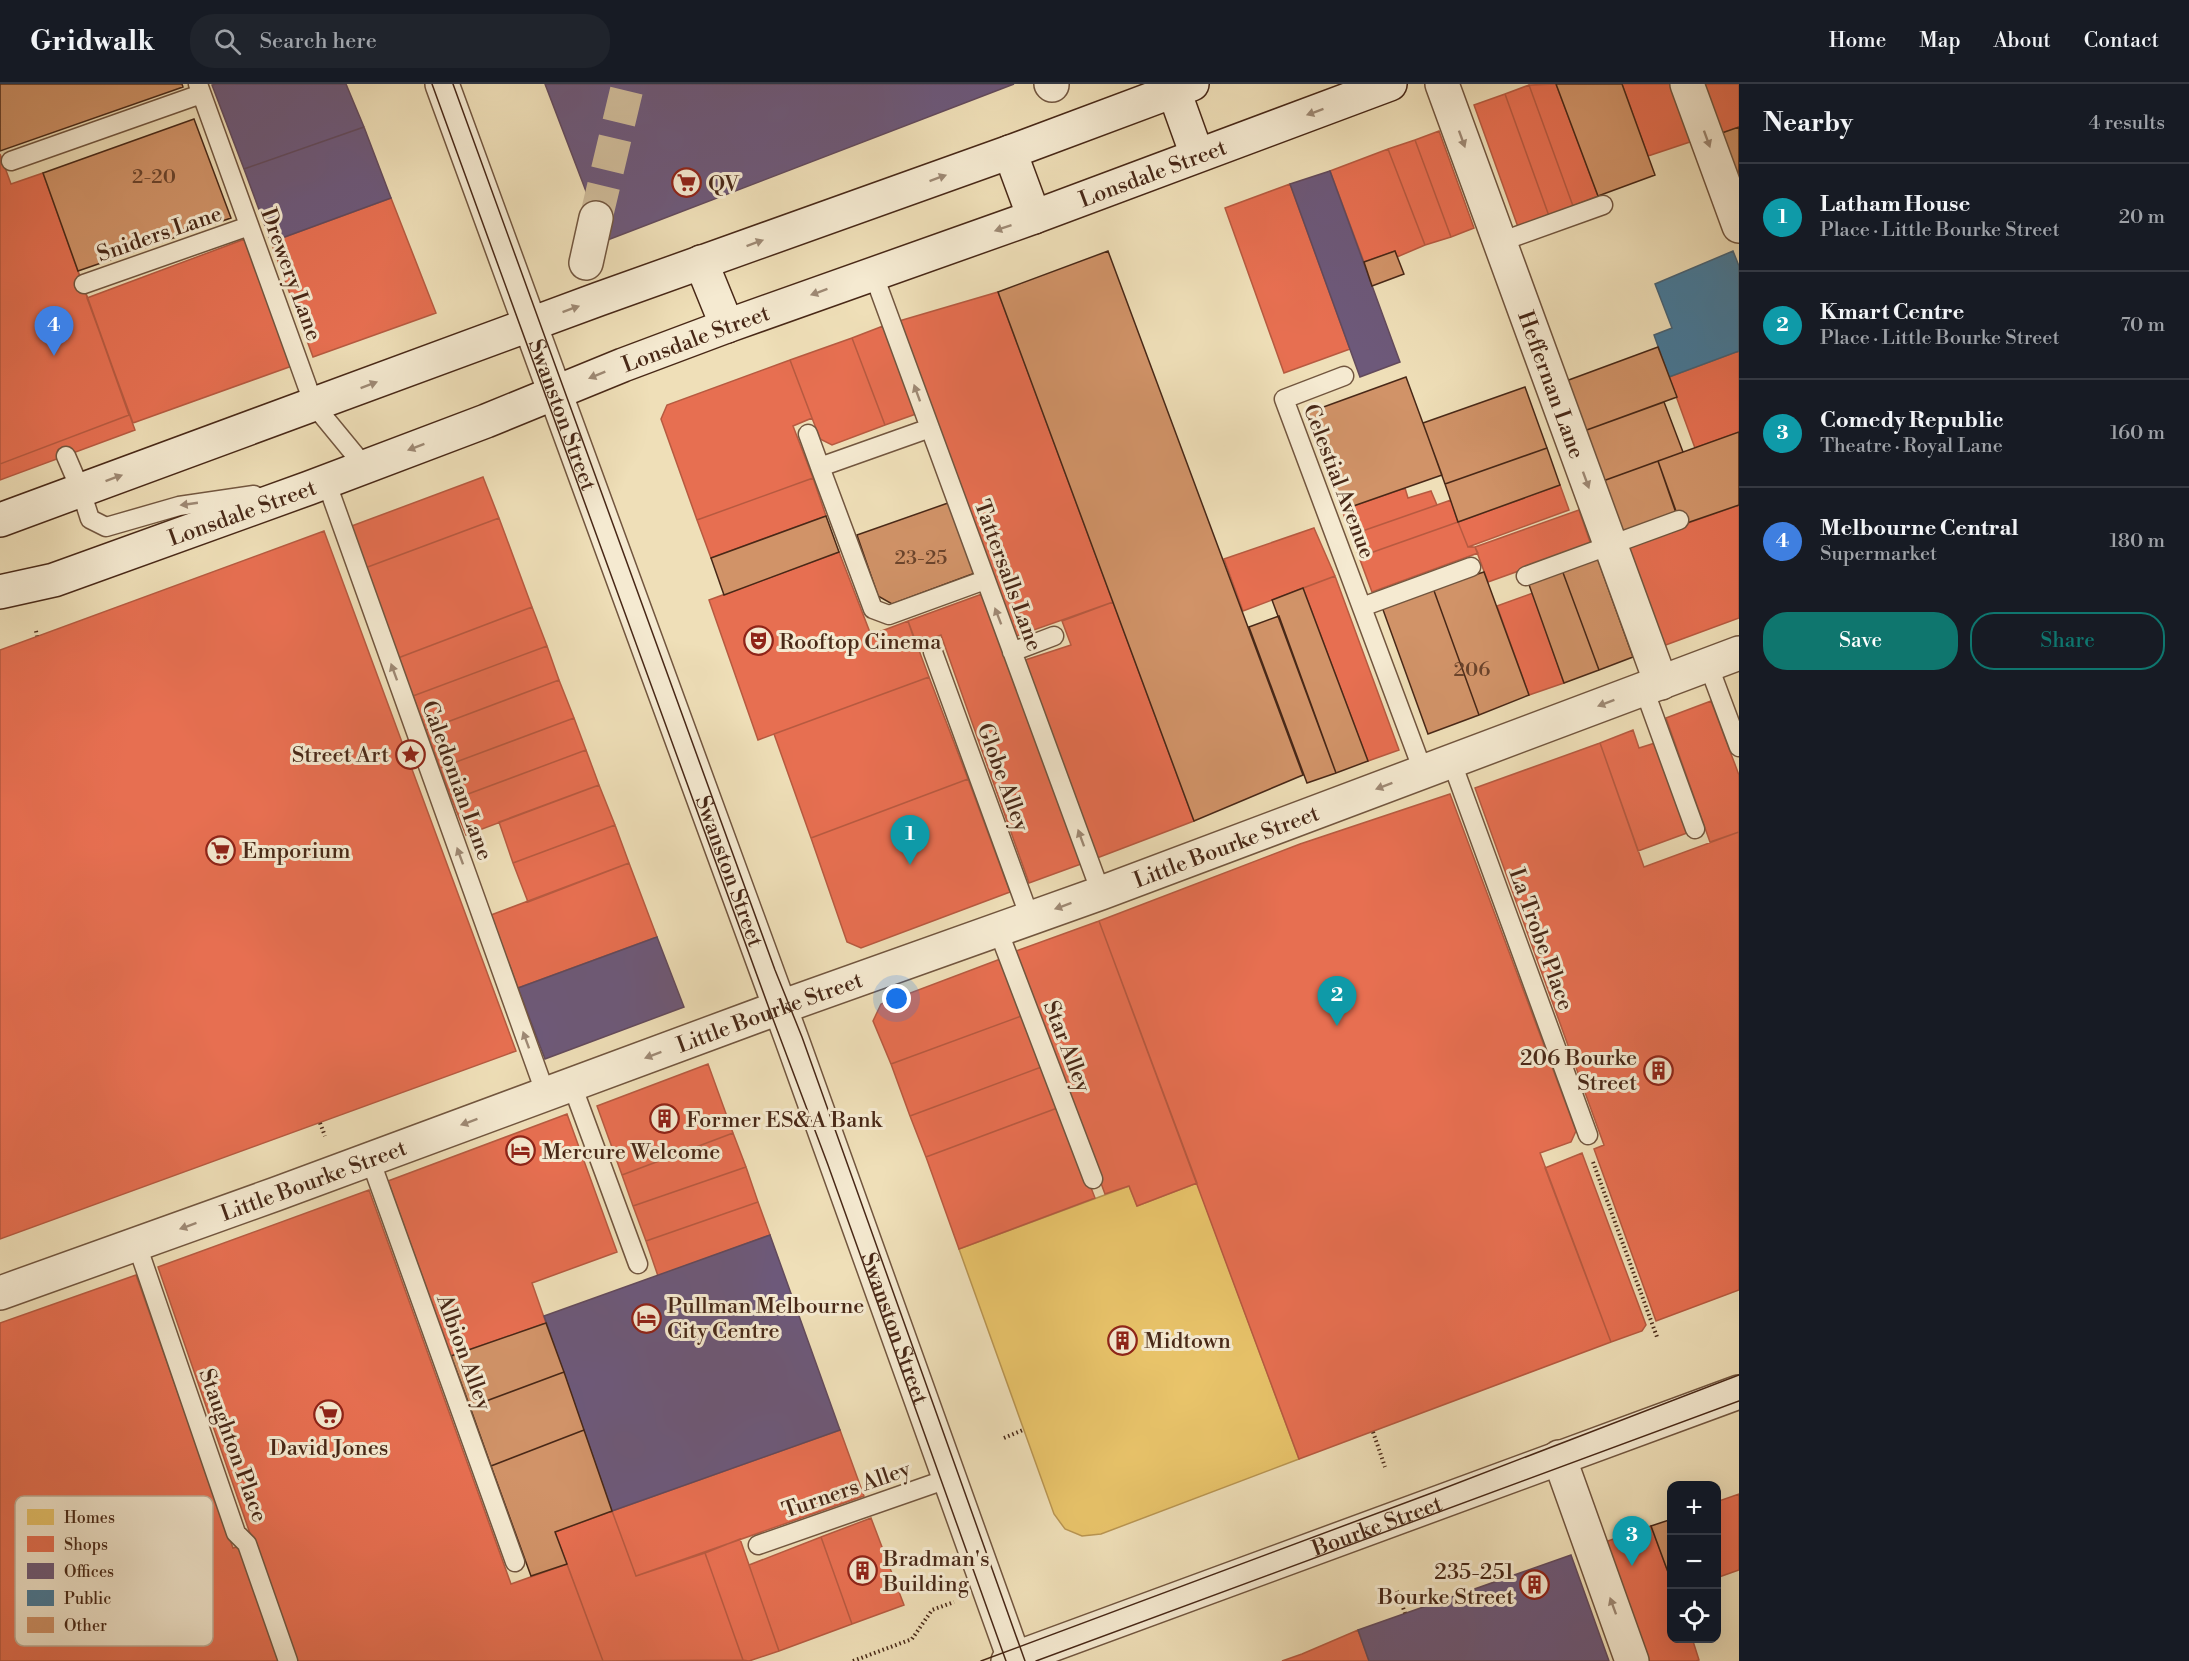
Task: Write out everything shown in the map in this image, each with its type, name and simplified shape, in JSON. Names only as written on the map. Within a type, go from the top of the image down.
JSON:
[{"type":"street","name":"Swanston Street","points":[[442,84],[780,1008],[950,1478],[1013,1660]]},
{"type":"street","name":"Lonsdale Street","points":[[0,592],[54,580],[365,467],[727,326],[1034,217],[1390,84]]},
{"type":"street","name":"Heffernan Lane","points":[[1442,84],[1609,545],[1652,686]]},
{"type":"street","points":[[1688,84],[1739,226]]},
{"type":"street","points":[[0,520],[530,324],[1010,152],[1183,87],[1197,155]]},
{"type":"street","points":[[1010,152],[1034,217]]},
{"type":"street","points":[[586,263],[596,218]]},
{"type":"street","points":[[702,262],[727,326]]},
{"type":"street","name":"Little Bourke Street","points":[[0,1293],[1101,893],[1739,653]]},
{"type":"street","name":"Bourke Street","points":[[1013,1660],[1739,1392]]},
{"type":"street","points":[[1559,1457],[1632,1661]]},
{"type":"lane","points":[[11,161],[200,89]]},
{"type":"lane","name":"Drewery Lane","points":[[200,89],[314,405],[365,467]]},
{"type":"lane","points":[[1500,242],[1603,205]]},
{"type":"lane","name":"Sniders Lane","points":[[84,284],[249,226]]},
{"type":"lane","name":"Tattersalls Lane","points":[[873,273],[1101,893]]},
{"type":"lane","name":"Celestial Avenue","points":[[1344,376],[1284,399],[1362,607],[1437,765]]},
{"type":"lane","points":[[820,467],[930,428]]},
{"type":"lane","points":[[808,434],[873,609],[889,615],[985,580]]},
{"type":"lane","points":[[66,456],[81,490],[90,519],[106,527],[179,506],[317,484]]},
{"type":"lane","name":"Caledonian Lane","points":[[317,484],[559,1090],[638,1264]]},
{"type":"lane","points":[[1526,576],[1679,520]]},
{"type":"lane","points":[[1362,607],[1471,567]]},
{"type":"lane","points":[[1012,652],[1054,636]]},
{"type":"lane","name":"Globe Alley","points":[[933,652],[1030,918]]},
{"type":"lane","points":[[1708,664],[1739,747]]},
{"type":"lane","points":[[1652,686],[1695,829]]},
{"type":"lane","name":"La Trobe Place","points":[[1437,765],[1588,1135]]},
{"type":"lane","name":"Star Alley","points":[[998,930],[1093,1179]]},
{"type":"lane","name":"Albion Alley","points":[[370,1159],[515,1562]]},
{"type":"lane","name":"Staughton Place","points":[[137,1245],[236,1533],[247,1544],[288,1661]]},
{"type":"lane","name":"Turners Alley","points":[[758,1545],[950,1478]]},
{"type":"path","points":[[320,1123],[327,1143]]},
{"type":"path","points":[[1588,1135],[1588,1150],[1657,1337]]},
{"type":"path","points":[[1004,1438],[1023,1430]]},
{"type":"path","points":[[1373,1432],[1385,1467]]},
{"type":"path","points":[[1397,1591],[1405,1613]]},
{"type":"path","points":[[853,1661],[912,1639],[932,1610],[954,1602]]},
{"type":"building: Homes","name":"Midtown","points":[[1197,1183],[1299,1459],[1101,1534],[1082,1536],[1065,1529],[1054,1514],[959,1249],[1129,1186],[1137,1206]]},
{"type":"building: Shops","points":[[1556,84],[1598,196],[1573,206],[1529,85]]},
{"type":"building: Shops","points":[[1622,84],[1676,84],[1696,140],[1648,156]]},
{"type":"building: Shops","points":[[1700,84],[1739,84],[1739,127],[1719,134]]},
{"type":"building: Shops","points":[[1529,85],[1573,206],[1549,216],[1505,94]]},
{"type":"building: Shops","points":[[1505,94],[1549,216],[1518,227],[1474,105]]},
{"type":"building: Shops","points":[[1439,131],[1474,228],[1451,237],[1415,140]]},
{"type":"building: Shops","points":[[1415,140],[1451,237],[1425,245],[1388,149]]},
{"type":"building: Shops","points":[[1388,149],[1425,245],[1397,257],[1395,251],[1364,262],[1330,171]]},
{"type":"building: Shops","points":[[0,154],[11,184],[43,173],[129,415],[0,464]]},
{"type":"building: Shops","points":[[0,154],[11,184],[43,173],[135,430],[0,480]]},
{"type":"building: Shops","points":[[1290,184],[1350,349],[1284,373],[1225,208]]},
{"type":"building: Shops","points":[[391,198],[436,313],[313,357],[271,242]]},
{"type":"building: Shops","points":[[245,239],[292,366],[133,423],[87,298]]},
{"type":"building: Shops","points":[[998,292],[1113,602],[1014,637],[899,321]]},
{"type":"building: Shops","points":[[883,326],[916,414],[885,425],[852,338]]},
{"type":"building: Shops","points":[[852,338],[885,425],[832,445],[820,439],[790,360]]},
{"type":"building: Shops","points":[[1739,351],[1739,432],[1695,448],[1669,377]]},
{"type":"building: Shops","points":[[790,360],[812,418],[793,426],[813,478],[697,520],[661,419],[667,405]]},
{"type":"building: Shops","points":[[483,477],[499,518],[365,568],[349,527]]},
{"type":"building: Shops","points":[[813,478],[826,516],[711,558],[697,520]]},
{"type":"building: Shops","points":[[1560,485],[1569,510],[1468,547],[1458,522]]},
{"type":"building: Shops","points":[[1405,488],[1408,498],[1431,491],[1437,505],[1351,535],[1342,510]]},
{"type":"building: Shops","points":[[1451,500],[1458,522],[1359,557],[1351,535]]},
{"type":"building: Shops","points":[[1739,505],[1739,618],[1663,646],[1626,545]]},
{"type":"building: Shops","points":[[1579,510],[1591,545],[1488,582],[1475,547]]},
{"type":"building: Shops","points":[[499,518],[532,607],[398,658],[365,568]]},
{"type":"building: Shops","points":[[1458,522],[1468,547],[1475,547],[1478,553],[1372,592],[1359,557]]},
{"type":"building: Shops","points":[[1314,528],[1335,576],[1243,611],[1224,559]]},
{"type":"building: Shops","name":"Emporium","points":[[324,531],[516,1051],[0,1239],[0,650]]},
{"type":"building: Shops","points":[[839,552],[871,635],[908,621],[929,677],[758,740],[709,600]]},
{"type":"building: Shops","points":[[1335,576],[1399,750],[1368,761],[1303,588]]},
{"type":"building: Shops","points":[[1533,593],[1564,683],[1529,695],[1497,606]]},
{"type":"building: Shops","points":[[982,594],[1081,864],[1029,883],[941,635],[916,645],[908,621]]},
{"type":"building: Shops","points":[[1113,602],[1194,821],[1097,858],[1022,661],[1071,645],[1062,621]]},
{"type":"building: Shops","points":[[532,607],[547,646],[413,696],[398,658]]},
{"type":"building: Shops","points":[[547,646],[559,680],[426,730],[413,696]]},
{"type":"building: Shops","points":[[929,677],[968,779],[811,838],[774,734]]},
{"type":"building: Shops","points":[[559,680],[574,718],[440,768],[426,730]]},
{"type":"building: Shops","points":[[1711,701],[1739,775],[1739,832],[1710,842],[1666,718]]},
{"type":"building: Shops","points":[[574,718],[586,750],[452,800],[440,768]]},
{"type":"building: Shops","points":[[1633,730],[1639,748],[1655,743],[1687,833],[1638,851],[1600,743]]},
{"type":"building: Shops","name":"206 Bourke Street","points":[[1600,743],[1644,867],[1739,832],[1739,1290],[1656,1321],[1594,1149],[1604,1145],[1475,788]]},
{"type":"building: Shops","points":[[586,750],[599,785],[466,835],[452,800]]},
{"type":"building: Shops","points":[[968,779],[1010,892],[861,948],[847,942],[811,838]]},
{"type":"building: Shops","points":[[599,785],[615,825],[513,863],[499,822]]},
{"type":"building: Shops","points":[[1450,794],[1576,1131],[1571,1142],[1540,1153],[1611,1342],[1299,1459],[1099,921],[1300,844]]},
{"type":"building: Shops","points":[[615,825],[629,863],[528,902],[513,863]]},
{"type":"building: Shops","points":[[629,863],[657,937],[518,988],[491,915]]},
{"type":"building: Shops","points":[[1099,921],[1197,1183],[1137,1206],[1129,1186],[1105,1194],[1016,951]]},
{"type":"building: Shops","points":[[1003,958],[1024,1015],[891,1064],[873,1021],[881,1004]]},
{"type":"building: Shops","points":[[1024,1015],[1044,1066],[910,1116],[891,1064]]},
{"type":"building: Shops","name":"Former ES&A Bank","points":[[708,1064],[733,1133],[622,1175],[597,1106]]},
{"type":"building: Shops","points":[[1044,1066],[1060,1107],[926,1157],[910,1116]]},
{"type":"building: Shops","points":[[1060,1107],[1095,1198],[959,1249],[926,1157]]},
{"type":"building: Shops","points":[[567,1114],[617,1252],[532,1283],[546,1323],[451,1356],[388,1181]]},
{"type":"building: Shops","points":[[733,1133],[746,1167],[633,1206],[622,1175]]},
{"type":"building: Shops","points":[[1582,1153],[1646,1325],[1642,1331],[1611,1342],[1545,1168]]},
{"type":"building: Shops","points":[[746,1167],[758,1202],[646,1241],[633,1206]]},
{"type":"building: Shops","name":"David Jones","points":[[369,1190],[511,1584],[567,1564],[603,1661],[294,1661],[158,1267]]},
{"type":"building: Shops","points":[[758,1202],[770,1235],[658,1276],[646,1241]]},
{"type":"building: Shops","points":[[136,1275],[233,1548],[243,1545],[283,1661],[0,1661],[0,1323]]},
{"type":"building: Shops","points":[[840,1430],[864,1496],[636,1576],[612,1511]]},
{"type":"building: Shops","points":[[1739,1494],[1739,1570],[1721,1576],[1721,1535],[1721,1500]]},
{"type":"building: Shops","points":[[612,1511],[636,1576],[705,1553],[743,1660],[603,1661],[555,1532]]},
{"type":"building: Shops","name":"Bradman's Building","points":[[871,1518],[904,1605],[852,1624],[821,1537]]},
{"type":"building: Shops","points":[[1651,1526],[1667,1569],[1667,1643],[1694,1643],[1699,1660],[1649,1661],[1605,1542]]},
{"type":"building: Shops","points":[[821,1537],[852,1624],[779,1651],[749,1565]]},
{"type":"building: Shops","points":[[740,1539],[779,1651],[749,1661],[743,1660],[705,1553]]},
{"type":"building: Shops","points":[[1358,1630],[1369,1661],[1282,1661],[1302,1654]]},
{"type":"building: Offices","points":[[346,84],[364,127],[244,169],[212,85]]},
{"type":"building: Offices","name":"QV","points":[[545,84],[1014,84],[605,241]]},
{"type":"building: Offices","points":[[364,127],[391,198],[271,242],[244,169]]},
{"type":"building: Offices","points":[[1330,171],[1400,362],[1360,377],[1290,184]]},
{"type":"building: Offices","points":[[657,937],[684,1007],[545,1059],[518,988]]},
{"type":"building: Offices","points":[[770,1235],[840,1430],[612,1511],[544,1316]]},
{"type":"building: Offices","name":"235-251 Bourke Street","points":[[1571,1555],[1609,1661],[1369,1661],[1358,1630]]},
{"type":"building: Public","points":[[1733,251],[1739,266],[1739,351],[1669,377],[1654,335],[1672,328],[1655,284]]},
{"type":"building: Other","points":[[0,84],[182,84],[183,87],[0,151]]},
{"type":"building: Other","points":[[1556,84],[1622,84],[1655,175],[1598,196]]},
{"type":"building: Other","points":[[194,119],[231,218],[78,271],[43,173]]},
{"type":"building: Other","points":[[1739,127],[1739,183],[1719,134]]},
{"type":"building: Other","points":[[1108,251],[1303,775],[1194,821],[998,292]]},
{"type":"building: Other","points":[[1395,251],[1404,274],[1372,286],[1364,262]]},
{"type":"building: Other","points":[[1658,347],[1677,397],[1584,431],[1566,381]]},
{"type":"building: Other","points":[[1406,377],[1442,475],[1342,510],[1307,413]]},
{"type":"building: Other","points":[[1525,387],[1547,448],[1445,484],[1423,423]]},
{"type":"building: Other","points":[[1664,402],[1683,452],[1603,481],[1584,431]]},
{"type":"building: Other","points":[[1739,432],[1739,505],[1681,525],[1658,461]]},
{"type":"building: Other","points":[[1547,448],[1560,485],[1458,522],[1445,484]]},
{"type":"building: Other","points":[[1658,461],[1676,513],[1622,533],[1603,481]]},
{"type":"building: Other","points":[[948,503],[975,573],[892,604],[878,596],[857,535]]},
{"type":"building: Other","points":[[826,516],[839,552],[724,595],[711,558]]},
{"type":"building: Other","points":[[1597,557],[1633,657],[1599,670],[1562,570]]},
{"type":"building: Other","points":[[1562,570],[1599,670],[1564,683],[1528,582]]},
{"type":"building: Other","points":[[1484,572],[1529,695],[1479,715],[1433,588]]},
{"type":"building: Other","points":[[1303,588],[1368,761],[1336,773],[1272,600]]},
{"type":"building: Other","points":[[1433,588],[1479,715],[1428,734],[1382,607]]},
{"type":"building: Other","points":[[1279,616],[1336,773],[1307,783],[1249,627]]},
{"type":"building: Other","points":[[546,1323],[564,1372],[470,1407],[451,1356]]},
{"type":"building: Other","points":[[564,1372],[584,1430],[491,1466],[470,1407]]},
{"type":"building: Other","points":[[584,1430],[612,1511],[555,1532],[567,1564],[531,1576],[491,1466]]},
{"type":"building: Other","points":[[1667,1521],[1667,1569],[1651,1526]]},
{"type":"tunnel","points":[[596,218],[628,84]]},
{"type":"tram line","points":[[432,84],[828,1165],[1006,1661]]},
{"type":"tram line","points":[[453,84],[775,970],[802,1037],[1025,1661]]},
{"type":"tram line","points":[[981,1661],[1437,1491],[1739,1375]]},
{"type":"tram line","points":[[1036,1661],[1739,1401]]},
{"type":"place","name":"QV","points":[[687,183]]},
{"type":"place","name":"Melbourne Central","points":[[54,356]]},
{"type":"place","name":"Rooftop Cinema","points":[[758,641]]},
{"type":"place","name":"Street Art","points":[[410,754]]},
{"type":"place","name":"Emporium","points":[[221,850]]},
{"type":"place","name":"Latham House","points":[[910,865]]},
{"type":"place","name":"Kmart Centre","points":[[1337,1026]]},
{"type":"place","name":"206 Bourke Street","points":[[1658,1070]]},
{"type":"place","name":"Former ES&A Bank","points":[[665,1119]]},
{"type":"place","name":"Mercure Welcome","points":[[521,1151]]},
{"type":"place","name":"Pullman Melbourne City Centre","points":[[646,1318]]},
{"type":"place","name":"Midtown","points":[[1123,1340]]},
{"type":"place","name":"David Jones","points":[[329,1415]]},
{"type":"place","name":"Comedy Republic","points":[[1632,1566]]},
{"type":"place","name":"Bradman's Building","points":[[862,1571]]},
{"type":"place","name":"235-251 Bourke Street","points":[[1535,1584]]}]
